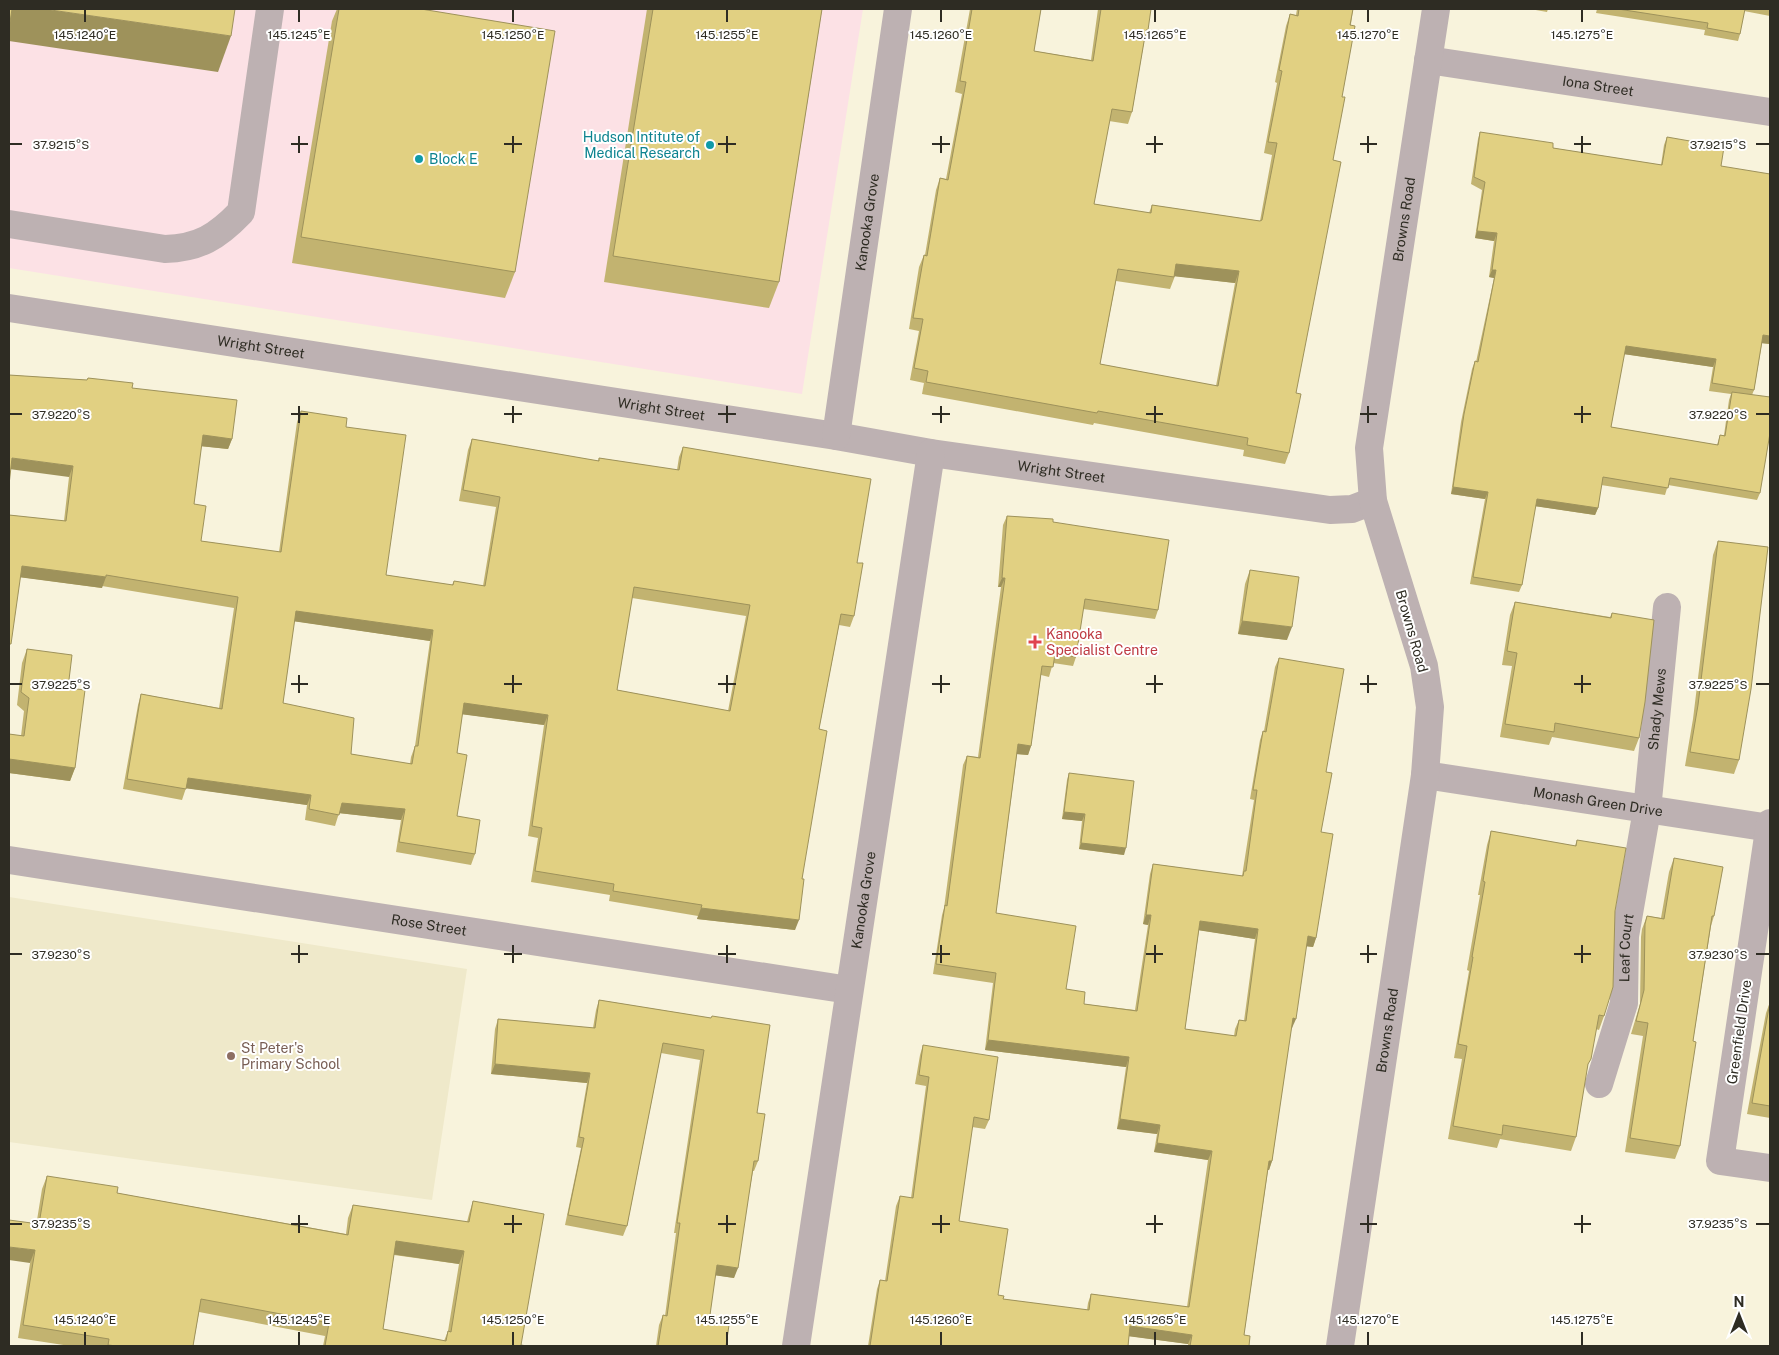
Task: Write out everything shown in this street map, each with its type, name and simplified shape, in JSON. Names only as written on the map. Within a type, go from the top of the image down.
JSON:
[{"type":"street","points":[[9,224],[165,249],[198,245],[225,228],[241,212],[270,9]]},
{"type":"street","name":"Kanooka Grove","points":[[836,436],[898,9]]},
{"type":"street","name":"Browns Road","points":[[1340,1346],[1425,775],[1430,707],[1424,666],[1373,501],[1369,448],[1436,9]]},
{"type":"street","name":"Iona Street","points":[[1428,60],[1770,112]]},
{"type":"street","name":"Wright Street","points":[[9,308],[836,436],[931,453],[1330,510],[1352,509],[1373,501]]},
{"type":"street","name":"Kanooka Grove","points":[[796,1346],[931,453]]},
{"type":"street","name":"Shady Mews","points":[[1647,810],[1667,607]]},
{"type":"street","name":"Monash Green Drive","points":[[1425,775],[1770,828]]},
{"type":"street","name":"Leaf Court","points":[[1598,1084],[1624,1003],[1625,936],[1647,810]]},
{"type":"street","name":"Greenfield Drive","points":[[1770,824],[1720,1161],[1770,1168]]},
{"type":"street","name":"Rose Street","points":[[9,860],[849,990]]},
{"type":"shaded area","points":[[9,9],[863,9],[802,394],[9,268]]},
{"type":"shaded area","name":"St Peter's Primary School","points":[[9,897],[467,969],[432,1200],[9,1142]]},
{"type":"building","points":[[9,9],[12,9],[9,29]]},
{"type":"building","points":[[44,9],[235,9],[231,36]]},
{"type":"building","name":"Block E","points":[[339,9],[421,9],[555,31],[515,272],[301,237]]},
{"type":"building","name":"Hudson Intitute of Medical Research","points":[[653,9],[822,9],[779,282],[613,256]]},
{"type":"building","points":[[972,9],[1041,9],[1034,51],[1093,61],[1101,9],[1151,9],[1132,112],[1112,109],[1094,204],[1151,213],[1152,205],[1260,221],[1262,220],[1277,143],[1268,142],[1282,71],[1279,70],[1290,14],[1298,16],[1299,9],[1353,9],[1350,25],[1355,26],[1342,97],[1345,97],[1333,160],[1341,162],[1296,393],[1301,394],[1289,453],[1247,445],[1248,438],[926,382],[928,371],[914,368],[923,319],[913,318],[924,255],[927,256],[940,178],[948,180],[966,82],[960,81]],"holes":[[[1176,264],[1239,271],[1218,386],[1100,364],[1118,269],[1174,277]]]},
{"type":"building","points":[[1618,9],[1745,9],[1740,34],[1707,28],[1708,23]]},
{"type":"building","points":[[1480,132],[1553,143],[1553,148],[1662,165],[1667,137],[1724,147],[1721,166],[1770,174],[1770,336],[1763,335],[1754,390],[1712,383],[1716,359],[1626,346],[1611,427],[1718,445],[1720,435],[1725,436],[1732,392],[1770,397],[1770,433],[1760,493],[1670,478],[1668,488],[1603,477],[1598,508],[1537,499],[1522,585],[1473,577],[1488,492],[1453,487],[1464,414],[1475,361],[1478,362],[1496,270],[1492,270],[1497,233],[1477,231],[1485,182],[1474,177]]},
{"type":"building","points":[[9,375],[87,380],[88,378],[133,383],[132,388],[237,400],[232,439],[203,435],[194,504],[206,506],[201,541],[281,552],[301,411],[347,418],[346,427],[406,435],[386,575],[453,585],[454,581],[485,586],[500,497],[463,490],[472,439],[599,461],[599,458],[679,470],[683,447],[871,479],[857,563],[863,563],[854,616],[841,614],[819,729],[827,731],[802,879],[804,879],[799,920],[701,908],[702,905],[613,891],[614,884],[535,871],[542,828],[532,826],[548,715],[464,703],[457,753],[467,755],[457,816],[480,820],[475,854],[399,842],[405,809],[342,803],[339,815],[309,809],[311,795],[188,778],[186,789],[127,779],[141,694],[222,709],[238,597],[106,575],[106,577],[22,566],[11,644],[9,644],[9,515],[66,521],[73,466],[12,458],[9,485]],"holes":[[[634,587],[750,605],[730,711],[617,690]],[[296,611],[433,630],[418,746],[415,746],[412,764],[351,754],[354,718],[283,703]]]},
{"type":"building","points":[[1007,516],[1053,519],[1053,522],[1169,540],[1158,610],[1085,599],[1076,657],[1055,654],[1053,667],[1042,666],[1031,746],[1018,744],[996,913],[1076,926],[1066,989],[1085,992],[1084,1004],[1137,1011],[1151,915],[1146,915],[1153,864],[1243,876],[1244,871],[1246,871],[1257,790],[1253,790],[1263,731],[1266,732],[1279,658],[1344,669],[1326,772],[1332,773],[1321,832],[1333,834],[1316,938],[1308,936],[1296,1019],[1293,1018],[1272,1161],[1269,1161],[1244,1335],[1250,1336],[1249,1346],[1190,1346],[1192,1335],[1130,1326],[1128,1346],[870,1346],[880,1280],[887,1281],[900,1196],[913,1198],[929,1077],[919,1075],[923,1045],[998,1057],[989,1120],[974,1117],[959,1221],[1008,1229],[998,1295],[1004,1296],[1003,1299],[1089,1310],[1091,1294],[1189,1307],[1212,1151],[1157,1143],[1160,1125],[1120,1119],[1129,1057],[988,1040],[996,973],[936,964],[945,905],[947,906],[967,756],[980,758],[1005,578],[1002,578]],"holes":[[[1200,921],[1258,929],[1246,1021],[1239,1020],[1236,1036],[1185,1029]]]},
{"type":"building","points":[[1718,541],[1768,547],[1751,689],[1739,760],[1690,752],[1698,705]]},
{"type":"building","points":[[1250,570],[1299,577],[1292,627],[1242,621]]},
{"type":"building","points":[[1515,602],[1611,618],[1612,613],[1654,620],[1639,738],[1555,723],[1554,732],[1505,724],[1517,653],[1507,651]]},
{"type":"building","points":[[27,649],[72,655],[68,688],[85,690],[75,768],[9,759],[9,734],[24,736],[29,698],[21,692]]},
{"type":"building","points":[[1069,773],[1134,781],[1126,848],[1081,843],[1085,814],[1064,812]]},
{"type":"building","points":[[1491,831],[1576,846],[1577,840],[1626,848],[1615,911],[1613,987],[1604,1016],[1599,1015],[1591,1059],[1588,1064],[1576,1137],[1503,1125],[1502,1135],[1453,1126],[1467,1046],[1458,1044],[1485,882],[1483,881]]},
{"type":"building","points":[[1674,858],[1723,867],[1714,916],[1712,916],[1693,1041],[1696,1042],[1680,1146],[1630,1138],[1648,1023],[1636,1021],[1644,990],[1645,924],[1647,916],[1664,919]]},
{"type":"building","points":[[599,1000],[711,1018],[712,1016],[770,1025],[757,1113],[765,1114],[758,1161],[754,1161],[738,1268],[717,1265],[709,1322],[729,1325],[726,1346],[658,1346],[663,1315],[667,1316],[680,1223],[677,1223],[704,1050],[663,1043],[627,1226],[568,1215],[584,1138],[579,1137],[590,1073],[495,1064],[498,1019],[595,1028]]},
{"type":"building","points":[[1770,1002],[1770,1106],[1752,1103]]},
{"type":"building","points":[[47,1176],[118,1187],[117,1193],[348,1235],[353,1205],[469,1222],[473,1201],[544,1214],[521,1345],[527,1346],[325,1346],[329,1323],[201,1299],[193,1346],[108,1345],[109,1339],[23,1325],[35,1250],[9,1247],[9,1220],[39,1224]],"holes":[[[396,1241],[464,1251],[451,1332],[448,1331],[446,1341],[383,1329]]]},
{"type":"place","name":"Hudson Intitute of Medical Research","points":[[710,145]]},
{"type":"place","name":"Block E","points":[[419,159]]},
{"type":"place","name":"Kanooka Specialist Centre","points":[[1035,642]]},
{"type":"place","name":"St Peter's Primary School","points":[[231,1056]]}]
